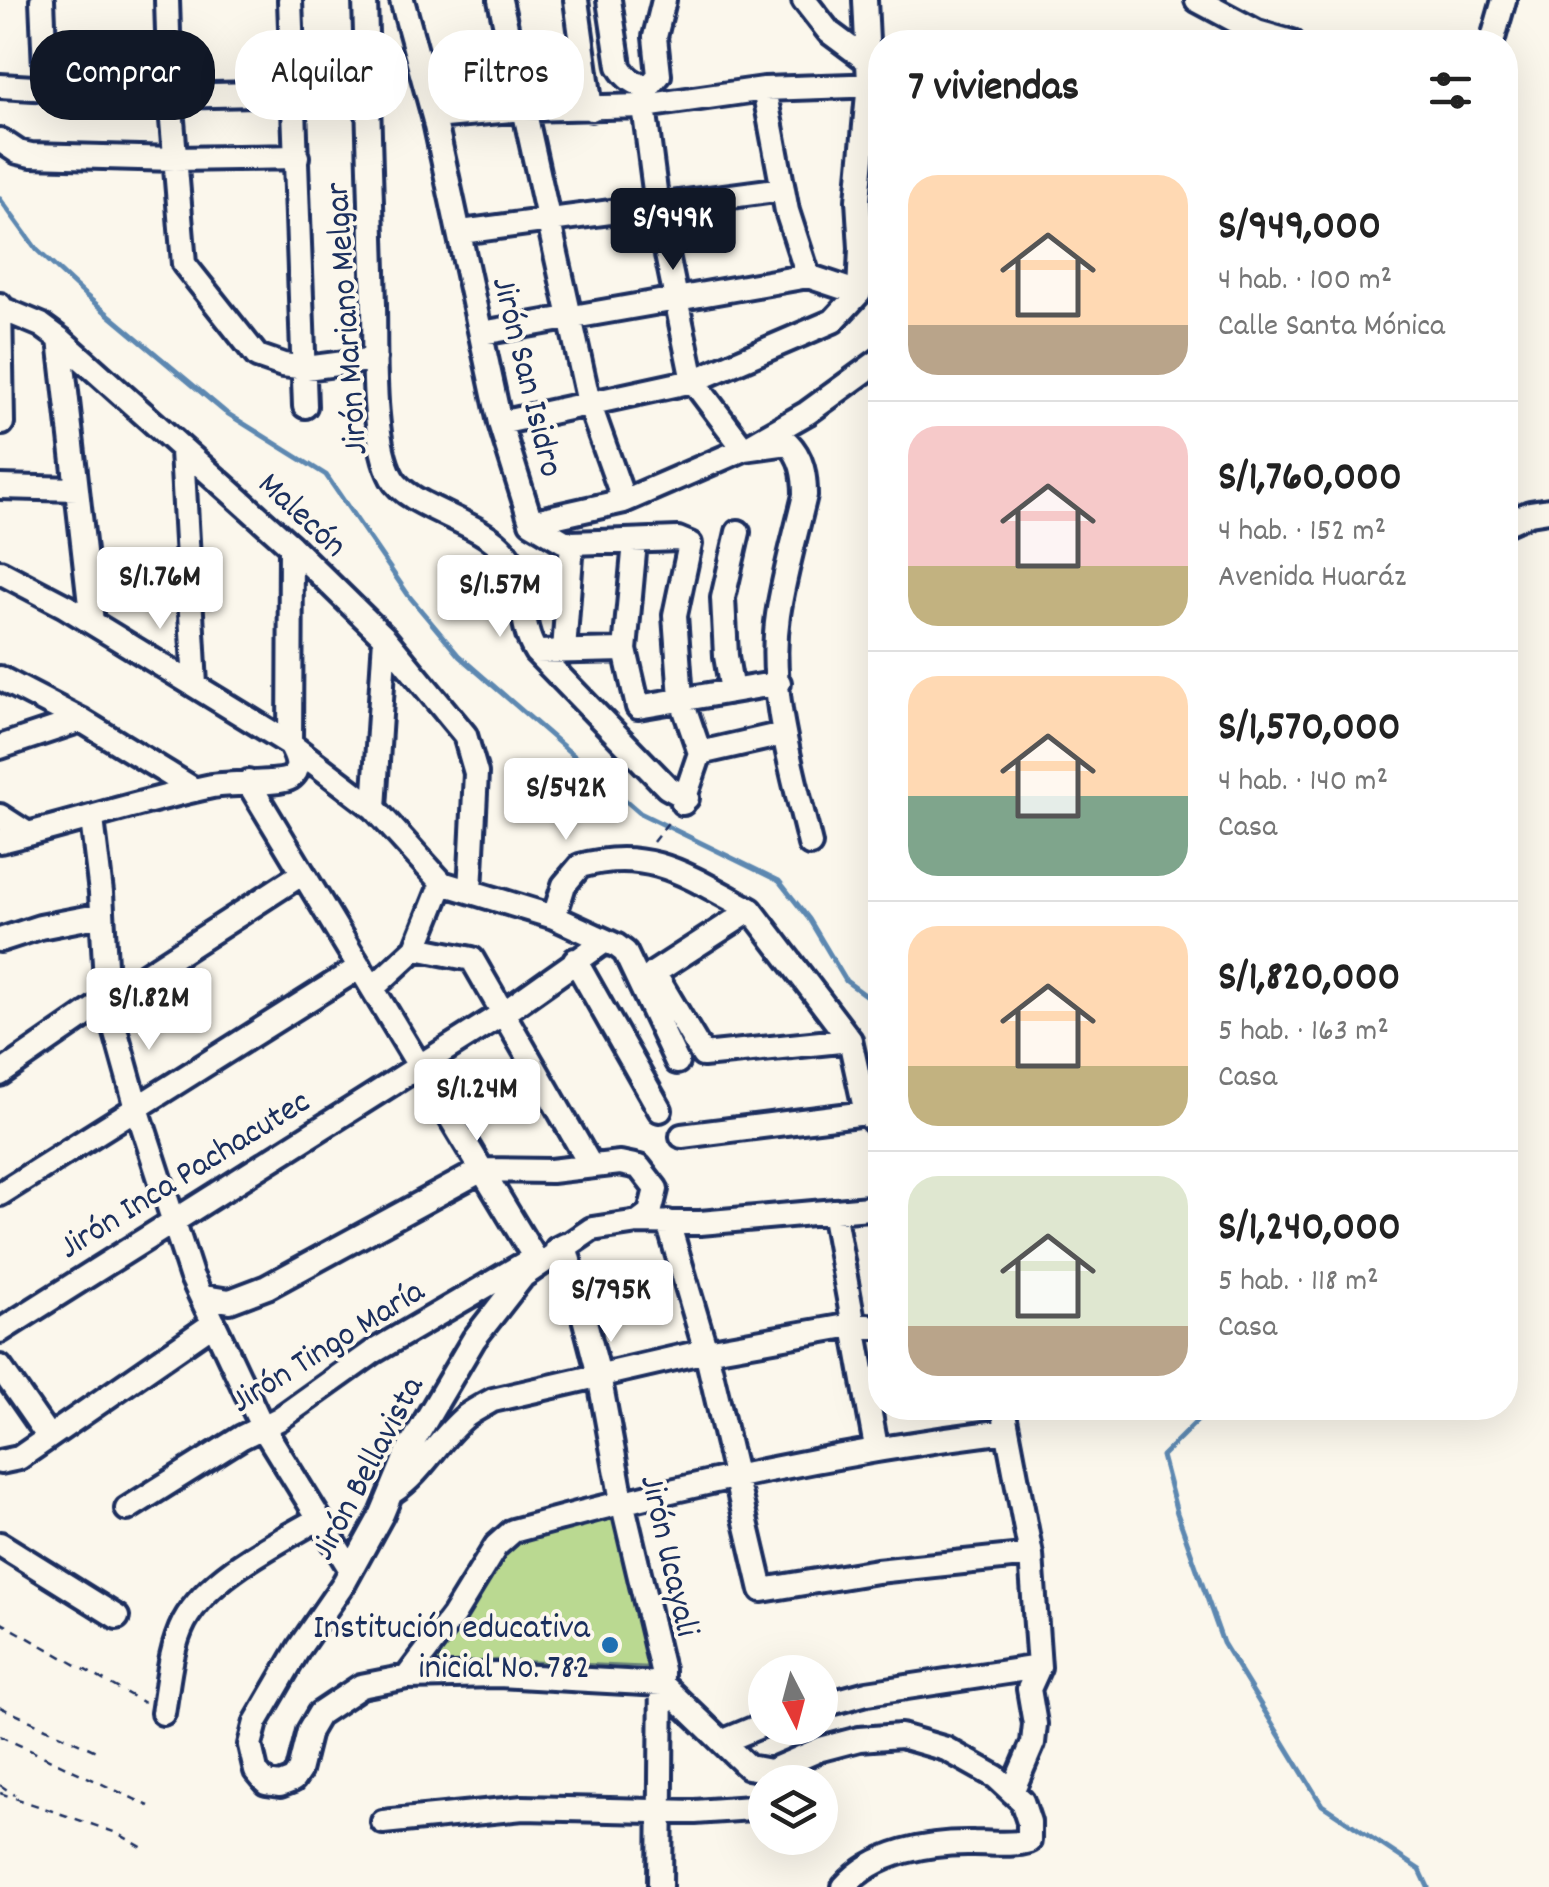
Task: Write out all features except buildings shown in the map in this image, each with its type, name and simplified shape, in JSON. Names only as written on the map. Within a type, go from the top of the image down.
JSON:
[{"type":"street","points":[[42,0],[43,30]]},
{"type":"street","points":[[167,0],[168,30]]},
{"type":"street","points":[[290,0],[292,30]]},
{"type":"street","name":"Jirón Mariano Melgar","points":[[365,0],[375,359],[381,448],[391,476],[400,488],[504,549],[515,567],[526,638],[684,801]]},
{"type":"street","name":"Jirón San Isidro","points":[[402,0],[428,95]]},
{"type":"street","points":[[500,0],[507,30]]},
{"type":"street","points":[[576,0],[591,109]]},
{"type":"street","points":[[609,0],[619,66],[646,96],[657,206],[693,381],[744,449]]},
{"type":"street","points":[[646,96],[659,75],[655,37],[664,0]]},
{"type":"street","points":[[804,0],[868,72]]},
{"type":"street","points":[[865,0],[868,33]]},
{"type":"street","points":[[1197,0],[1253,30]]},
{"type":"street","points":[[1495,30],[1504,0]]},
{"type":"street","points":[[584,109],[646,96],[764,89],[868,76]]},
{"type":"street","points":[[0,86],[30,89]]},
{"type":"street","points":[[764,89],[783,189],[808,276]]},
{"type":"street","points":[[172,120],[184,264],[257,356],[306,368],[375,359]]},
{"type":"street","points":[[296,120],[305,406]]},
{"type":"street","name":"Jirón San Isidro","points":[[435,120],[500,422],[532,522],[572,543],[678,539],[690,544],[675,616],[681,698],[700,753]]},
{"type":"street","points":[[526,120],[589,403],[624,501]]},
{"type":"street","points":[[0,140],[31,155],[297,157]]},
{"type":"street","points":[[461,232],[783,189]]},
{"type":"street","points":[[500,422],[693,381],[832,321],[859,293],[868,260]]},
{"type":"street","points":[[482,333],[808,276],[859,293]]},
{"type":"street","points":[[0,307],[2,423]]},
{"type":"street","name":"Malecón","points":[[0,307],[41,325],[60,339],[291,546],[385,638],[464,735],[476,773],[470,891]]},
{"type":"street","points":[[60,339],[92,622]]},
{"type":"street","points":[[532,522],[624,501],[744,449],[806,413],[868,369]]},
{"type":"street","points":[[744,449],[788,443],[805,474],[806,494],[777,618],[783,734],[810,844]]},
{"type":"street","points":[[182,451],[195,685]]},
{"type":"street","points":[[0,487],[77,489]]},
{"type":"street","points":[[1518,518],[1549,510]]},
{"type":"street","points":[[732,691],[723,598],[738,532]]},
{"type":"street","points":[[635,542],[625,650],[638,707]]},
{"type":"street","points":[[564,651],[572,543]]},
{"type":"street","points":[[0,841],[196,790],[290,778],[298,759],[290,744],[291,546]]},
{"type":"street","points":[[0,572],[92,622],[290,744],[374,808],[442,884],[554,917],[625,952],[677,1062]]},
{"type":"street","points":[[374,808],[385,638]]},
{"type":"street","points":[[536,652],[625,650]]},
{"type":"street","points":[[0,678],[81,720],[196,790]]},
{"type":"street","points":[[598,716],[779,683]]},
{"type":"street","points":[[0,747],[81,720]]},
{"type":"street","points":[[684,801],[700,753],[783,734]]},
{"type":"street","points":[[248,782],[536,1258]]},
{"type":"street","points":[[0,816],[28,834]]},
{"type":"street","points":[[92,819],[107,1000],[196,1288],[262,1426],[351,1570]]},
{"type":"street","points":[[554,917],[564,885],[580,866],[644,859],[673,868],[751,910],[850,1040],[868,1103]]},
{"type":"street","points":[[2,1069],[303,873]]},
{"type":"street","points":[[373,988],[416,948],[442,884]]},
{"type":"street","points":[[751,910],[654,973],[703,1055],[850,1040]]},
{"type":"street","points":[[0,940],[40,927],[102,915]]},
{"type":"street","name":"Jirón Inca Pachacutec","points":[[0,1331],[502,1014],[605,941]]},
{"type":"street","points":[[416,948],[472,959],[591,1166]]},
{"type":"street","points":[[575,960],[660,1110]]},
{"type":"street","points":[[0,1194],[360,967]]},
{"type":"street","points":[[682,1136],[868,1120]]},
{"type":"street","points":[[204,1298],[230,1301],[267,1286],[482,1170],[552,1171],[620,1164],[639,1167],[656,1189],[650,1214],[638,1222]]},
{"type":"street","name":"Jirón Bellavista","points":[[662,1684],[498,1675],[407,1677],[361,1686],[319,1714],[309,1730],[300,1771],[293,1780],[280,1785],[266,1782],[256,1771],[250,1745],[256,1722],[351,1570],[409,1450],[474,1339],[523,1276],[592,1229],[638,1222],[700,1224],[868,1208]]},
{"type":"street","points":[[833,1211],[868,1407]]},
{"type":"street","points":[[668,1222],[706,1351],[762,1590],[877,1572],[1032,1555]]},
{"type":"street","name":"Jirón Tingo María","points":[[127,1509],[262,1426],[280,1419],[373,1352],[536,1258],[566,1245]]},
{"type":"street","name":"Jirón Ucayali","points":[[566,1245],[599,1375],[622,1501],[657,1648],[662,1684],[660,1887]]},
{"type":"street","points":[[0,1462],[18,1458],[214,1323]]},
{"type":"street","points":[[391,1492],[417,1474],[467,1415],[493,1400],[706,1351],[852,1324],[868,1326]]},
{"type":"street","points":[[0,1367],[48,1436]]},
{"type":"street","points":[[871,1420],[876,1448]]},
{"type":"street","points":[[407,1677],[453,1616],[496,1546],[513,1531],[622,1501],[1001,1420]]},
{"type":"street","points":[[1005,1420],[1032,1555],[1040,1667],[1029,1689],[1035,1724],[1033,1742],[1012,1792]]},
{"type":"street","points":[[163,1713],[184,1622],[210,1588],[318,1519]]},
{"type":"street","points":[[0,1544],[116,1617]]},
{"type":"street","points":[[838,1701],[867,1692],[1040,1667]]},
{"type":"street","points":[[662,1684],[748,1766],[770,1771],[821,1748],[858,1739],[901,1736],[946,1749],[996,1777],[1022,1801],[1030,1841],[938,1842],[888,1856],[844,1887]]},
{"type":"street","points":[[724,1741],[748,1731]]},
{"type":"street","points":[[808,1765],[821,1748]]},
{"type":"street","points":[[383,1822],[523,1808],[662,1812],[748,1808]]},
{"type":"path","points":[[646,853],[684,801]]},
{"type":"path","points":[[0,1622],[163,1713]]},
{"type":"path","points":[[0,1707],[96,1751]]},
{"type":"path","points":[[0,1736],[149,1806]]},
{"type":"path","points":[[0,1785],[20,1798]]},
{"type":"path","points":[[0,1793],[116,1832],[143,1848]]},
{"type":"green space","points":[[615,1508],[649,1667],[497,1660],[424,1666],[516,1538]]},
{"type":"waterway","points":[[0,199],[37,250],[84,294],[225,412],[326,475],[409,596],[459,656],[640,813],[779,881],[809,919],[846,981],[868,997]]},
{"type":"waterway","points":[[1198,1420],[1162,1456],[1177,1513],[1223,1643],[1322,1805],[1420,1870],[1428,1887]]},
{"type":"place","name":"Institución educativa inicial No. 782","points":[[610,1645]]}]
